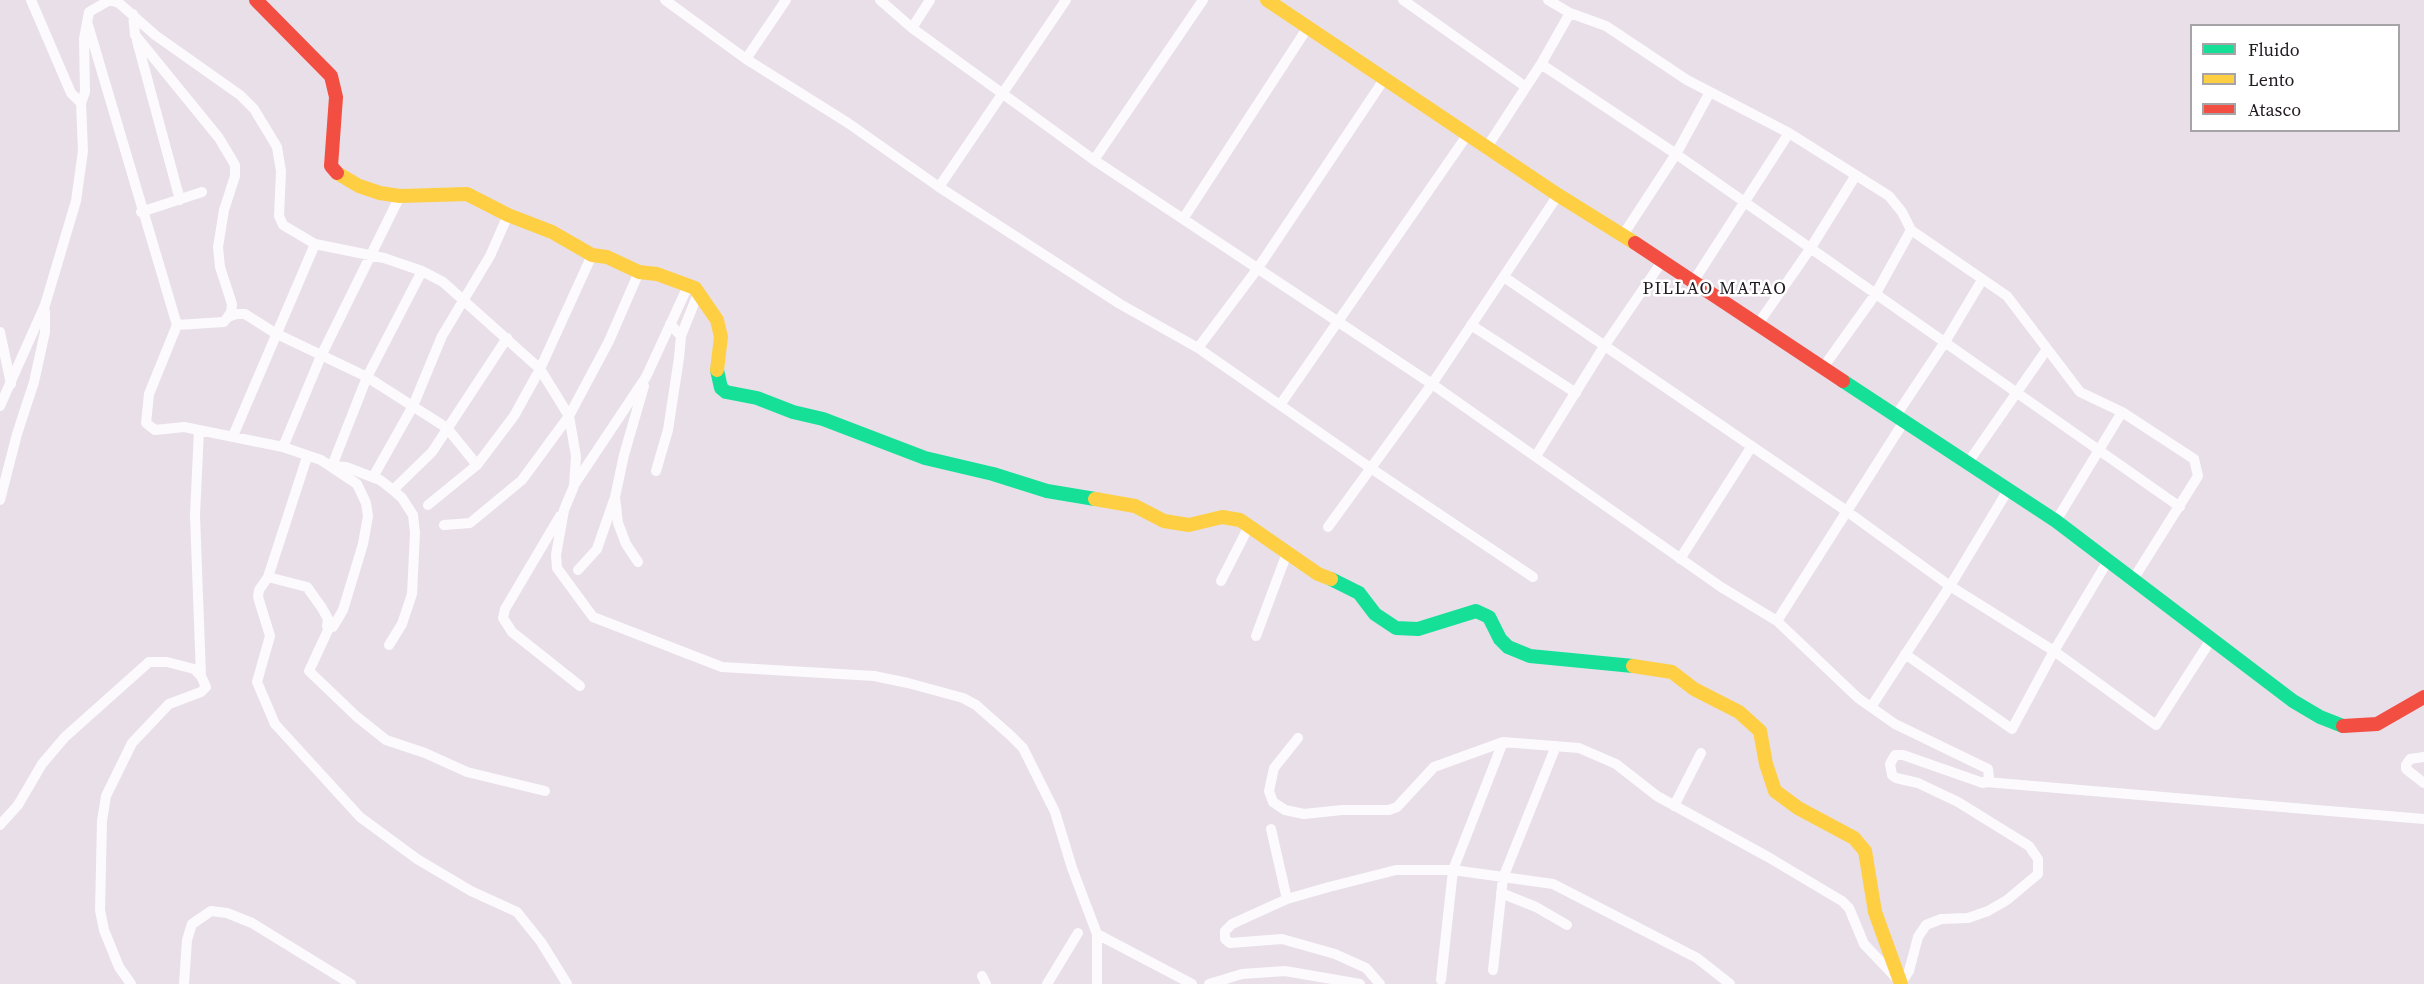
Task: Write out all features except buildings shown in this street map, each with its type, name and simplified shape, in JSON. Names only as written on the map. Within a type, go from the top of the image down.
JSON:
[{"type":"street","points":[[31,0],[71,93],[81,103]]},
{"type":"street","points":[[0,406],[45,304],[76,201],[82,151],[81,103],[85,92],[84,39],[87,21],[89,12],[100,3],[110,0],[119,3],[134,17],[240,95],[254,109],[277,147],[281,171],[279,216],[290,230],[315,244],[422,270],[443,282],[540,369],[570,416],[576,456],[574,486]]},
{"type":"street","points":[[127,0],[134,17],[135,35],[180,200]]},
{"type":"street","points":[[256,0],[331,76],[336,97],[331,166],[337,173],[359,186],[400,196],[440,193],[467,194],[508,215],[552,232],[592,255],[607,257],[639,272],[657,274],[694,289],[717,320],[722,337],[717,375],[721,388],[726,392],[757,398],[793,412],[823,418],[925,458],[993,474],[1047,491],[1135,506],[1157,518],[1177,524],[1189,525],[1231,517],[1249,526],[1318,574],[1359,593],[1375,614],[1396,628],[1418,628],[1476,611],[1489,617],[1500,639],[1517,652],[1530,656],[1658,668],[1672,672],[1694,689],[1738,712],[1760,731],[1766,764],[1775,791],[1798,808],[1854,838],[1864,851],[1875,912],[1901,984]]},
{"type":"street","points":[[665,0],[746,59],[848,123],[939,187],[1120,304],[1198,348],[1372,470],[1533,577]]},
{"type":"street","points":[[746,59],[786,0]]},
{"type":"street","points":[[880,0],[912,28],[1094,160],[1432,384],[1680,559],[1778,621],[1871,707],[1894,724],[1984,766],[1990,775],[1986,782]]},
{"type":"street","points":[[912,28],[930,0]]},
{"type":"street","points":[[939,187],[1066,0]]},
{"type":"street","points":[[1094,160],[1203,0]]},
{"type":"street","points":[[1267,0],[1558,195],[1623,235],[1661,263],[1758,324],[1967,465],[2056,521],[2293,701],[2338,726],[2355,728],[2377,724],[2424,697]]},
{"type":"street","points":[[1403,0],[1526,87]]},
{"type":"street","points":[[1548,0],[1570,13],[1606,26],[1710,92],[1789,133],[1888,196],[1902,212],[1911,230],[2007,296],[2080,392],[2122,412],[2194,459],[2198,476],[2134,578]]},
{"type":"street","points":[[1487,147],[1541,64],[1570,13]]},
{"type":"street","points":[[87,21],[141,212],[177,325],[149,394],[146,423],[155,430],[184,427],[283,447],[332,466],[346,467],[373,477],[402,498],[413,515],[415,533],[412,594],[402,624],[389,645]]},
{"type":"street","points":[[1183,219],[1308,27]]},
{"type":"street","points":[[135,35],[219,138],[234,165],[235,176],[224,210],[218,247],[220,267],[232,304],[228,317],[224,322],[177,325]]},
{"type":"street","points":[[1541,64],[1676,153],[1875,295],[2016,390],[2097,450],[2180,507]]},
{"type":"street","points":[[1198,348],[1258,268],[1385,78]]},
{"type":"street","points":[[1623,235],[1676,153],[1710,92]]},
{"type":"street","points":[[1693,282],[1789,133]]},
{"type":"street","points":[[1280,405],[1468,134]]},
{"type":"street","points":[[1758,324],[1810,249],[1856,175]]},
{"type":"street","points":[[141,212],[202,192]]},
{"type":"street","points":[[1328,527],[1372,470],[1432,384],[1558,195]]},
{"type":"street","points":[[283,447],[321,356],[400,196]]},
{"type":"street","points":[[373,477],[412,406],[442,336],[464,301],[508,215]]},
{"type":"street","points":[[1822,369],[1875,295],[1911,230]]},
{"type":"street","points":[[233,436],[275,333],[315,244]]},
{"type":"street","points":[[428,505],[477,465],[514,416],[540,369],[592,255]]},
{"type":"street","points":[[1536,456],[1605,345],[1661,263]]},
{"type":"street","points":[[332,466],[367,377],[422,270]]},
{"type":"street","points":[[444,525],[470,524],[522,480],[570,416],[609,341],[639,272]]},
{"type":"street","points":[[1504,277],[1845,510],[1950,586],[2054,651],[2156,725],[2212,638]]},
{"type":"street","points":[[1778,621],[1982,280]]},
{"type":"street","points":[[580,686],[512,632],[503,618],[505,609],[564,510],[574,486],[646,376],[670,324],[694,289]]},
{"type":"street","points":[[656,471],[668,430],[681,336],[694,289]]},
{"type":"street","points":[[0,500],[36,372],[45,332],[45,304]]},
{"type":"street","points":[[228,317],[245,314],[275,333],[367,377],[447,428],[477,465]]},
{"type":"street","points":[[670,324],[681,336]]},
{"type":"street","points":[[1472,325],[1576,393]]},
{"type":"street","points":[[0,332],[11,385]]},
{"type":"street","points":[[393,490],[432,452],[507,338]]},
{"type":"street","points":[[1967,465],[2016,390],[2047,349]]},
{"type":"street","points":[[578,570],[597,549],[615,497],[646,376]]},
{"type":"street","points":[[2056,521],[2122,412]]},
{"type":"street","points":[[199,430],[195,515],[201,676]]},
{"type":"street","points":[[1680,559],[1752,446]]},
{"type":"street","points":[[307,457],[268,578],[258,597],[270,636],[257,682],[275,724],[360,817],[417,859],[471,891],[517,912],[541,942],[567,984]]},
{"type":"street","points":[[332,466],[357,484],[366,503],[368,516],[363,544],[351,577],[343,610],[337,622],[328,628],[309,671],[356,716],[386,740],[425,753],[467,772],[545,791]]},
{"type":"street","points":[[1871,707],[1950,586],[2008,490]]},
{"type":"street","points":[[615,497],[618,523],[626,543],[638,562]]},
{"type":"street","points":[[564,510],[556,555],[557,568],[592,617],[604,623],[675,647],[722,667],[874,676],[948,694],[976,705],[1023,748],[1041,780],[1097,934],[1097,984]]},
{"type":"street","points":[[1221,582],[1249,526]]},
{"type":"street","points":[[1256,636],[1287,553]]},
{"type":"street","points":[[1905,654],[2012,729],[2054,651],[2109,560]]},
{"type":"street","points":[[268,578],[307,587],[322,608],[328,628]]},
{"type":"street","points":[[0,825],[18,805],[42,764],[65,737],[149,662],[167,662],[194,669],[201,676],[206,687],[201,692],[169,704],[132,743],[106,796],[102,821],[100,910],[104,930],[119,967],[131,984]]},
{"type":"street","points":[[1298,738],[1274,768],[1269,791],[1273,802],[1285,810],[1304,814],[1389,810],[1397,807],[1434,767],[1503,742],[1579,748],[1629,773],[1656,796],[1768,857],[1842,901],[1849,908],[1863,944],[1901,984]]},
{"type":"street","points":[[1441,980],[1453,870],[1503,742]]},
{"type":"street","points":[[1493,970],[1503,878],[1556,746]]},
{"type":"street","points":[[1674,806],[1701,753]]},
{"type":"street","points":[[1901,984],[1909,971],[1918,937],[1926,925],[1941,919],[1968,918],[1988,911],[2034,880],[2039,866],[2034,852],[2006,829],[1918,783],[1896,778],[1890,770],[1891,759],[1895,755],[1917,759],[1976,783],[2424,819]]},
{"type":"street","points":[[2424,757],[2410,759],[2406,769],[2424,783]]},
{"type":"street","points":[[1271,829],[1287,899]]},
{"type":"street","points":[[1380,984],[1366,968],[1354,962],[1294,941],[1266,939],[1227,942],[1224,934],[1227,927],[1287,899],[1396,870],[1453,870],[1553,884],[1698,958],[1730,984]]},
{"type":"street","points":[[1501,893],[1536,907],[1568,925]]},
{"type":"street","points":[[184,984],[187,940],[192,924],[211,911],[226,913],[252,923],[351,984]]},
{"type":"street","points":[[1047,984],[1078,933]]},
{"type":"street","points":[[1097,934],[1192,984]]},
{"type":"street","points":[[1209,984],[1242,974],[1285,971],[1360,984]]},
{"type":"traffic: fast","points":[[717,370],[721,388],[726,392],[757,398],[793,412],[823,419],[925,458],[993,474],[1047,491],[1095,499]]},
{"type":"traffic: fast","points":[[1843,381],[2056,521],[2293,701],[2320,717],[2343,726]]},
{"type":"traffic: fast","points":[[1331,579],[1359,593],[1375,614],[1396,628],[1418,629],[1476,611],[1489,617],[1500,639],[1508,647],[1530,656],[1633,666]]},
{"type":"traffic: slow","points":[[1267,0],[1558,195],[1635,243]]},
{"type":"traffic: slow","points":[[337,173],[359,186],[380,193],[400,196],[467,194],[508,215],[552,232],[592,255],[607,257],[639,272],[657,274],[695,288],[717,320],[721,337],[717,370]]},
{"type":"traffic: slow","points":[[1095,499],[1135,506],[1164,521],[1189,525],[1222,517],[1240,520],[1318,574],[1331,579]]},
{"type":"traffic: slow","points":[[1633,666],[1672,672],[1694,689],[1739,712],[1760,731],[1766,764],[1775,791],[1798,808],[1854,838],[1865,851],[1875,912],[1901,984]]},
{"type":"traffic: jam","points":[[256,0],[331,76],[336,97],[331,166],[337,173]]},
{"type":"traffic: jam","points":[[1635,243],[1843,381]]},
{"type":"traffic: jam","points":[[2343,726],[2377,724],[2424,697]]},
{"type":"district","name":"PILLAO MATAO","points":[[1715,289]]}]
